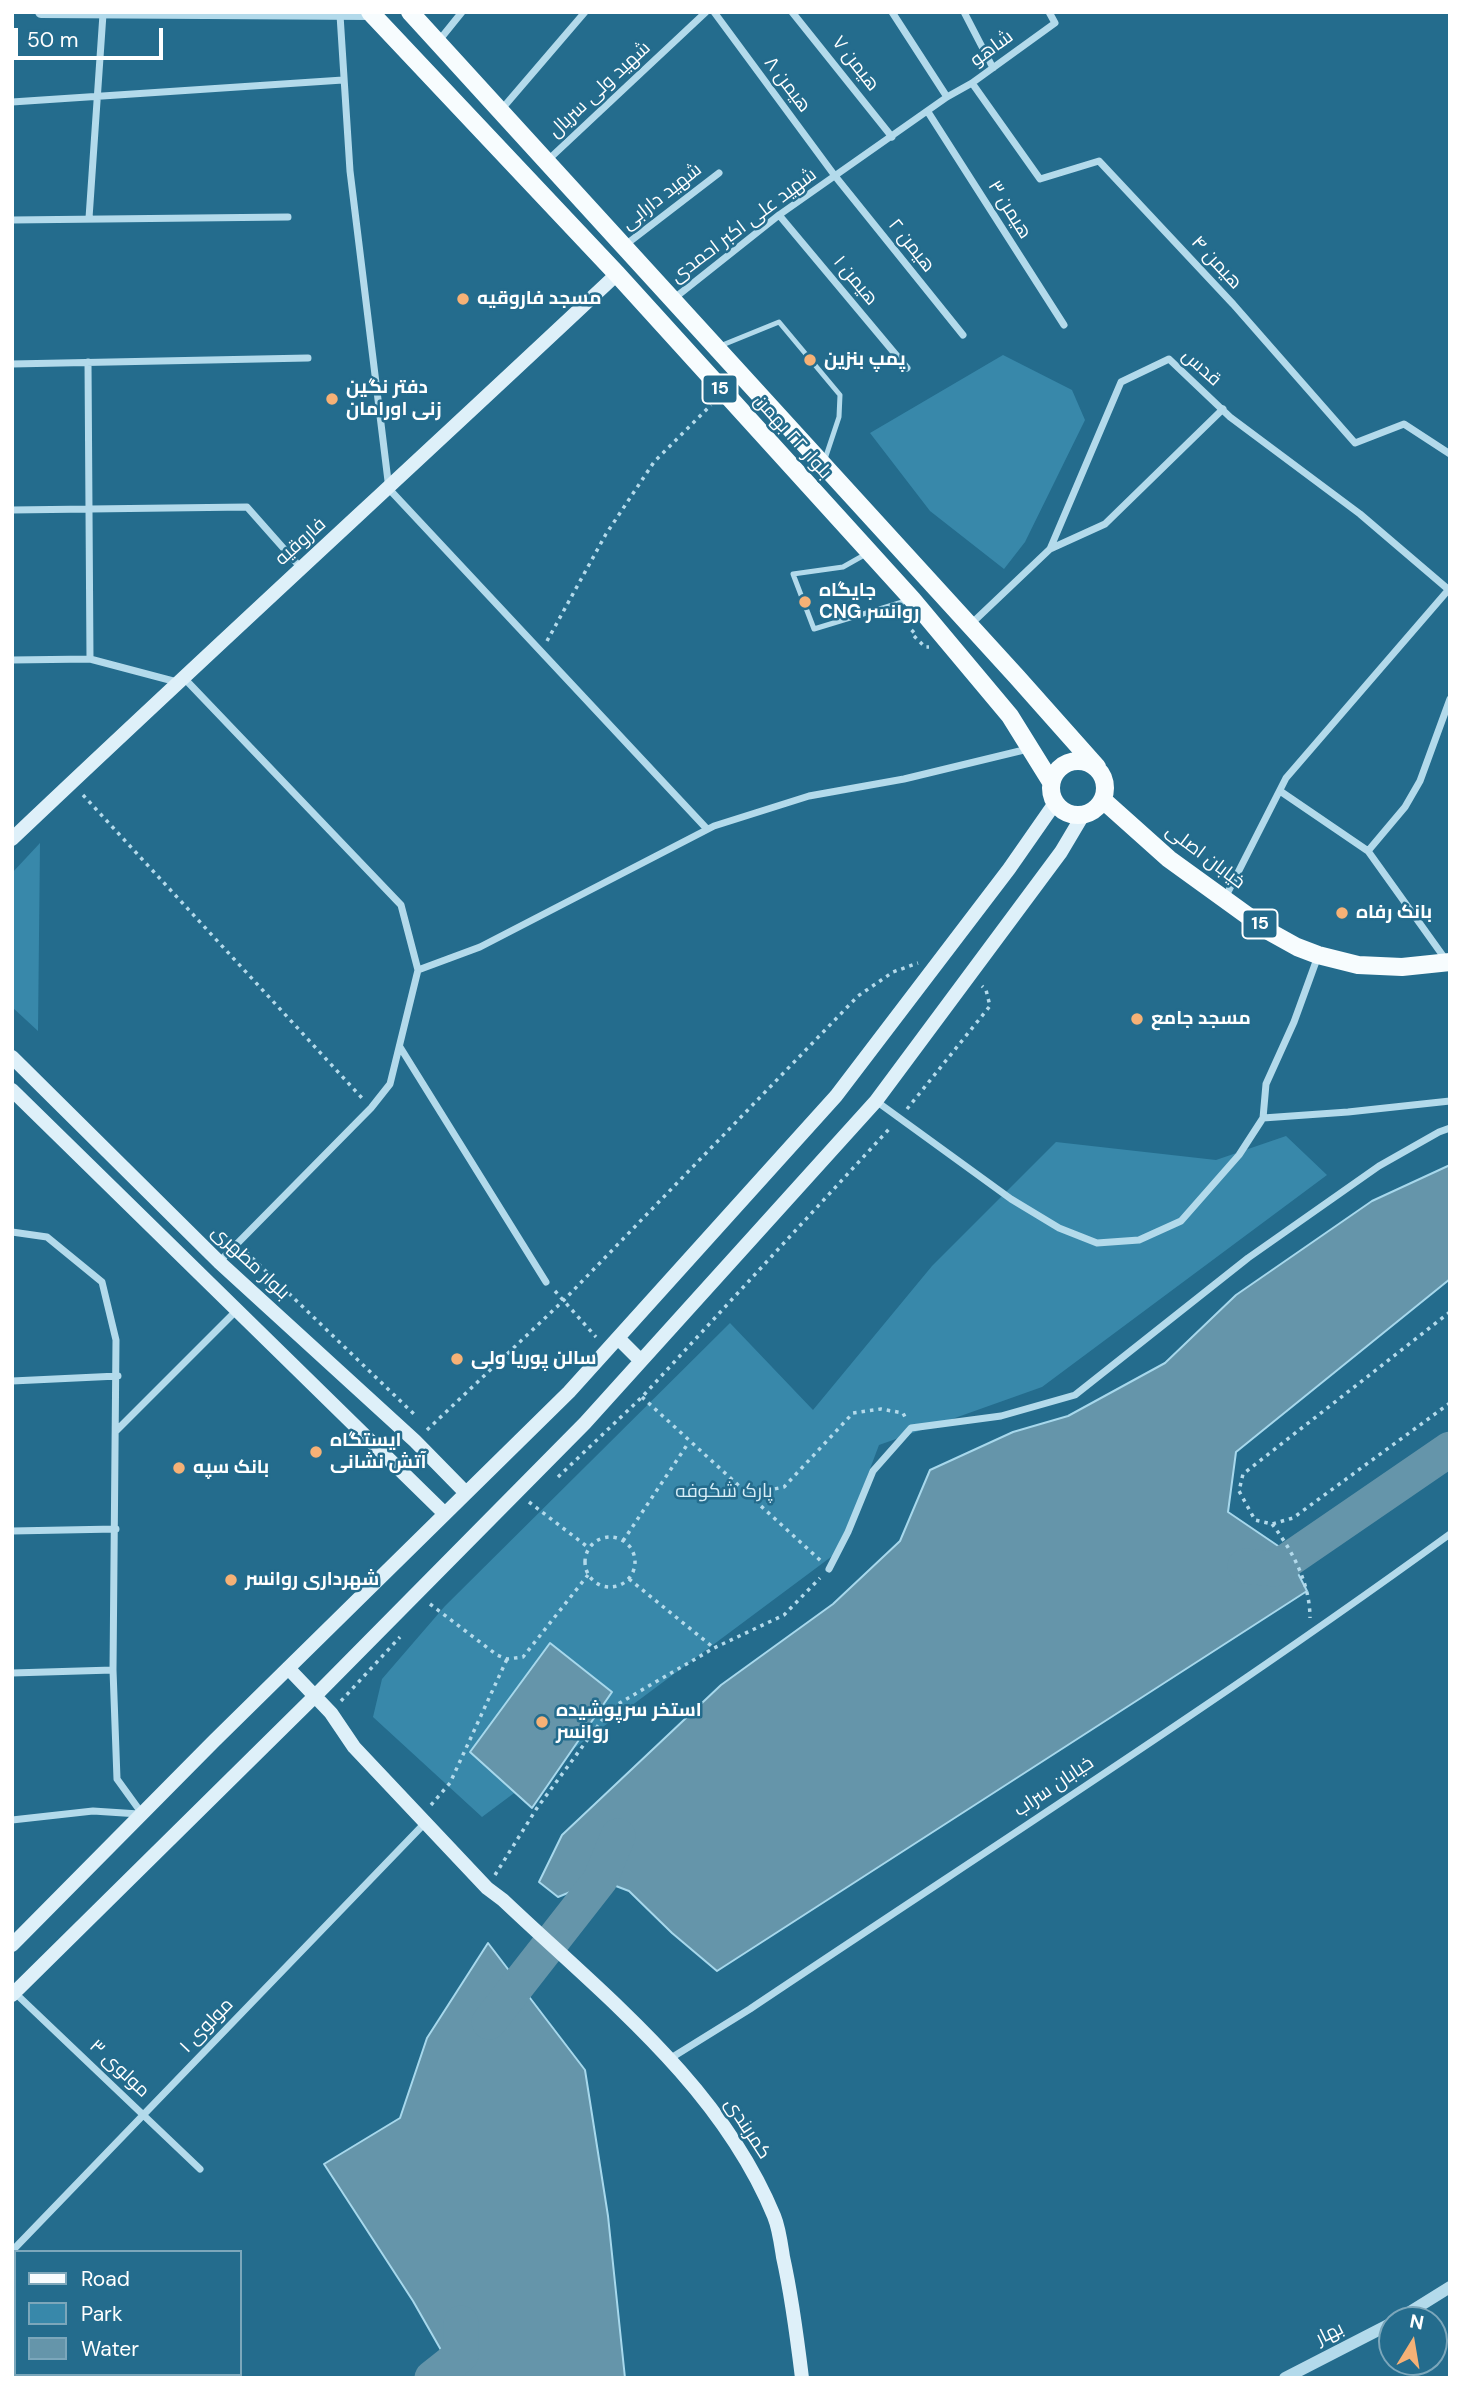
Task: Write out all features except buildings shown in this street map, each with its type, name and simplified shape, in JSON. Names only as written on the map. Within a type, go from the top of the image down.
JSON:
[{"type":"main road","name":"بلوار ۲۲ بهمن","points":[[410,12],[1097,767]]},
{"type":"main road","name":"بلوار ۲۲ بهمن","points":[[371,13],[617,274],[912,599],[1010,716],[1051,782]]},
{"type":"main road","name":"فاروقیه","points":[[12,839],[617,274]]},
{"type":"main road","points":[[13,1993],[315,1696],[585,1423],[876,1101],[1061,852],[1083,815],[1098,807],[1103,800],[1106,782],[1097,767],[1089,763],[1072,761],[1059,769],[1051,782]]},
{"type":"main road","name":"15","points":[[1051,782],[1055,803]]},
{"type":"main road","name":"خیابان اصلی","points":[[1103,800],[1169,859],[1270,932],[1318,955],[1359,965],[1402,967],[1449,963]]},
{"type":"main road","points":[[12,1945],[569,1391],[618,1338],[835,1096],[1009,869],[1055,803],[1067,813],[1083,815]]},
{"type":"main road","name":"بلوار مطهری","points":[[12,1057],[219,1262],[415,1441],[465,1492]]},
{"type":"main road","points":[[12,1090],[444,1513]]},
{"type":"main road","points":[[618,1338],[641,1361]]},
{"type":"main road","name":"کمربندی","points":[[288,1668],[331,1713],[354,1747],[487,1888],[503,1900],[671,2059],[720,2119],[749,2164],[775,2218],[792,2296],[802,2378]]},
{"type":"street","points":[[41,12],[371,13]]},
{"type":"street","points":[[437,43],[462,12]]},
{"type":"street","points":[[500,112],[585,12]]},
{"type":"street","name":"شهید ولی سریال","points":[[547,161],[706,12]]},
{"type":"street","name":"هیمن ۸","points":[[714,12],[835,176]]},
{"type":"street","name":"هیمن ۷","points":[[792,12],[892,137]]},
{"type":"street","points":[[892,12],[947,97]]},
{"type":"street","points":[[964,12],[993,68]]},
{"type":"street","name":"شاهو","points":[[892,137],[1055,23],[1049,12]]},
{"type":"street","points":[[89,218],[103,14]]},
{"type":"street","points":[[340,15],[349,172],[389,489],[707,829]]},
{"type":"street","points":[[12,102],[343,80]]},
{"type":"street","name":"هیمن ۴","points":[[972,83],[1040,179],[1098,161],[1233,304],[1355,443],[1405,424],[1450,454]]},
{"type":"street","name":"هیمن ۳","points":[[928,111],[1064,325]]},
{"type":"street","name":"شهید علی اکبر احمدی","points":[[672,300],[779,215],[892,137]]},
{"type":"street","name":"شهید دارابی","points":[[623,247],[719,173]]},
{"type":"street","name":"هیمن ۲","points":[[835,176],[963,335]]},
{"type":"street","name":"هیمن ۱","points":[[779,215],[907,368]]},
{"type":"street","points":[[12,220],[288,217]]},
{"type":"street","points":[[12,364],[308,358]]},
{"type":"street","name":"قدس","points":[[970,626],[1050,549],[1121,382],[1169,359],[1223,410],[1360,514],[1449,589]]},
{"type":"street","points":[[88,362],[90,659]]},
{"type":"street","points":[[1050,549],[1105,524],[1223,410]]},
{"type":"street","points":[[12,510],[247,506],[301,568]]},
{"type":"street","points":[[1225,899],[1286,778],[1449,589]]},
{"type":"street","points":[[12,660],[90,659],[180,680],[401,905],[418,970],[390,1084],[371,1108],[219,1262]]},
{"type":"street","points":[[1368,851],[1405,807],[1420,781],[1450,699]]},
{"type":"street","points":[[418,970],[480,947],[707,829],[809,796],[904,779],[1031,749]]},
{"type":"street","points":[[1279,791],[1368,851],[1449,963]]},
{"type":"street","points":[[876,1101],[1011,1199],[1059,1227],[1097,1243],[1139,1240],[1181,1221],[1239,1155],[1264,1118],[1266,1084],[1294,1022],[1318,955]]},
{"type":"street","points":[[400,1047],[547,1282]]},
{"type":"street","points":[[1264,1118],[1450,1101]]},
{"type":"street","points":[[829,1569],[848,1532],[873,1471],[911,1428],[1001,1416],[1075,1395],[1248,1258],[1379,1166],[1450,1128]]},
{"type":"street","points":[[12,1232],[47,1237],[102,1283],[116,1340],[118,1376],[113,1670],[117,1779],[143,1815]]},
{"type":"street","points":[[115,1432],[236,1311]]},
{"type":"street","points":[[12,1381],[118,1376]]},
{"type":"street","points":[[12,1531],[116,1529]]},
{"type":"street","name":"خیابان سراب","points":[[671,2059],[1239,1683],[1450,1534]]},
{"type":"street","points":[[12,1673],[113,1670]]},
{"type":"street","points":[[12,1819],[93,1811],[143,1815]]},
{"type":"street","name":"مولوی ۱","points":[[12,2251],[423,1820]]},
{"type":"street","name":"مولوی ۳","points":[[13,1993],[200,2169]]},
{"type":"street","points":[[1419,2306],[1450,2287]]},
{"type":"street","name":"بهار","points":[[1285,2378],[1378,2330]]},
{"type":"lane","points":[[716,348],[779,321],[840,395],[839,416],[823,465]]},
{"type":"lane","points":[[869,552],[843,567],[793,574],[814,629],[912,599]]},
{"type":"path","points":[[541,652],[606,534],[654,462],[723,393]]},
{"type":"path","points":[[911,633],[925,648]]},
{"type":"path","points":[[71,783],[371,1108]]},
{"type":"path","points":[[415,1441],[564,1300],[858,996],[893,972],[914,962],[937,963]]},
{"type":"path","points":[[549,1486],[642,1397],[899,1118],[990,1006],[986,990],[970,974]]},
{"type":"path","points":[[237,1244],[418,1419]]},
{"type":"path","points":[[547,1282],[607,1349]]},
{"type":"path","points":[[1450,1312],[1243,1474],[1239,1491],[1255,1520],[1272,1524],[1293,1518],[1450,1403]]},
{"type":"path","points":[[487,1888],[537,1808],[611,1708],[714,1648],[784,1615],[829,1569],[642,1397]]},
{"type":"path","points":[[750,1494],[784,1487],[853,1413],[881,1409],[903,1413],[911,1428]]},
{"type":"path","points":[[623,1541],[689,1442]]},
{"type":"path","points":[[516,1493],[589,1548]]},
{"type":"path","points":[[530,1503],[540,1494]]},
{"type":"path","points":[[1272,1524],[1291,1549],[1310,1604]]},
{"type":"path","points":[[421,1614],[430,1604],[497,1655],[507,1659],[523,1657],[588,1575],[586,1557],[594,1543],[608,1537],[623,1541],[634,1554],[635,1563],[629,1579],[612,1587],[603,1586],[588,1575]]},
{"type":"path","points":[[629,1579],[714,1648]]},
{"type":"path","points":[[331,1713],[403,1633]]},
{"type":"path","points":[[423,1820],[450,1783],[507,1659]]},
{"type":"green space","points":[[1003,355],[1072,390],[1085,420],[1025,542],[1004,569],[930,511],[870,433]]},
{"type":"green space","points":[[40,843],[38,1031],[12,1007],[12,873]]},
{"type":"green space","name":"پارک شکوفه","points":[[1286,1136],[1327,1175],[1042,1387],[879,1445],[839,1551],[482,1817],[373,1717],[382,1679],[445,1606],[730,1323],[813,1410],[932,1266],[1056,1142],[1216,1160]]},
{"type":"water","points":[[1450,1165],[1450,1279],[1236,1452],[1228,1512],[1287,1552],[1307,1591],[717,1971],[672,1933],[629,1891],[600,1880],[558,1897],[539,1882],[562,1835],[721,1685],[833,1604],[900,1541],[930,1470],[1013,1432],[1068,1416],[1165,1363],[1236,1295],[1372,1201]]},
{"type":"water","name":"استخر سرپوشیده روانسر","points":[[550,1643],[612,1692],[532,1808],[470,1752]]},
{"type":"water","points":[[488,1943],[585,2070],[608,2216],[625,2378],[457,2378],[413,2301],[324,2164],[400,2118],[427,2038]]},
{"type":"waterway","points":[[1245,1566],[1275,1569],[1450,1449]]},
{"type":"waterway","points":[[489,2022],[600,1880],[618,1836]]},
{"type":"waterway","points":[[432,2378],[461,2355],[461,2323]]},
{"type":"place","name":"مسجد فاروقیه","points":[[463,299]]},
{"type":"place","name":"پمپ بنزین","points":[[810,360]]},
{"type":"place","name":"دفتر نگین زنی اورامان","points":[[332,399]]},
{"type":"place","name":"جایگاه CNG روانسر","points":[[805,602]]},
{"type":"place","name":"بانک رفاه","points":[[1342,913]]},
{"type":"place","name":"مسجد جامع","points":[[1137,1019]]},
{"type":"place","name":"سالن پوریا ولی","points":[[457,1359]]},
{"type":"place","name":"ایستگاه آتش نشانی","points":[[316,1452]]},
{"type":"place","name":"بانک سپه","points":[[179,1468]]},
{"type":"place","name":"شهرداری روانسر","points":[[231,1580]]},
{"type":"place","name":"استخر سرپوشیده روانسر","points":[[542,1722]]}]
